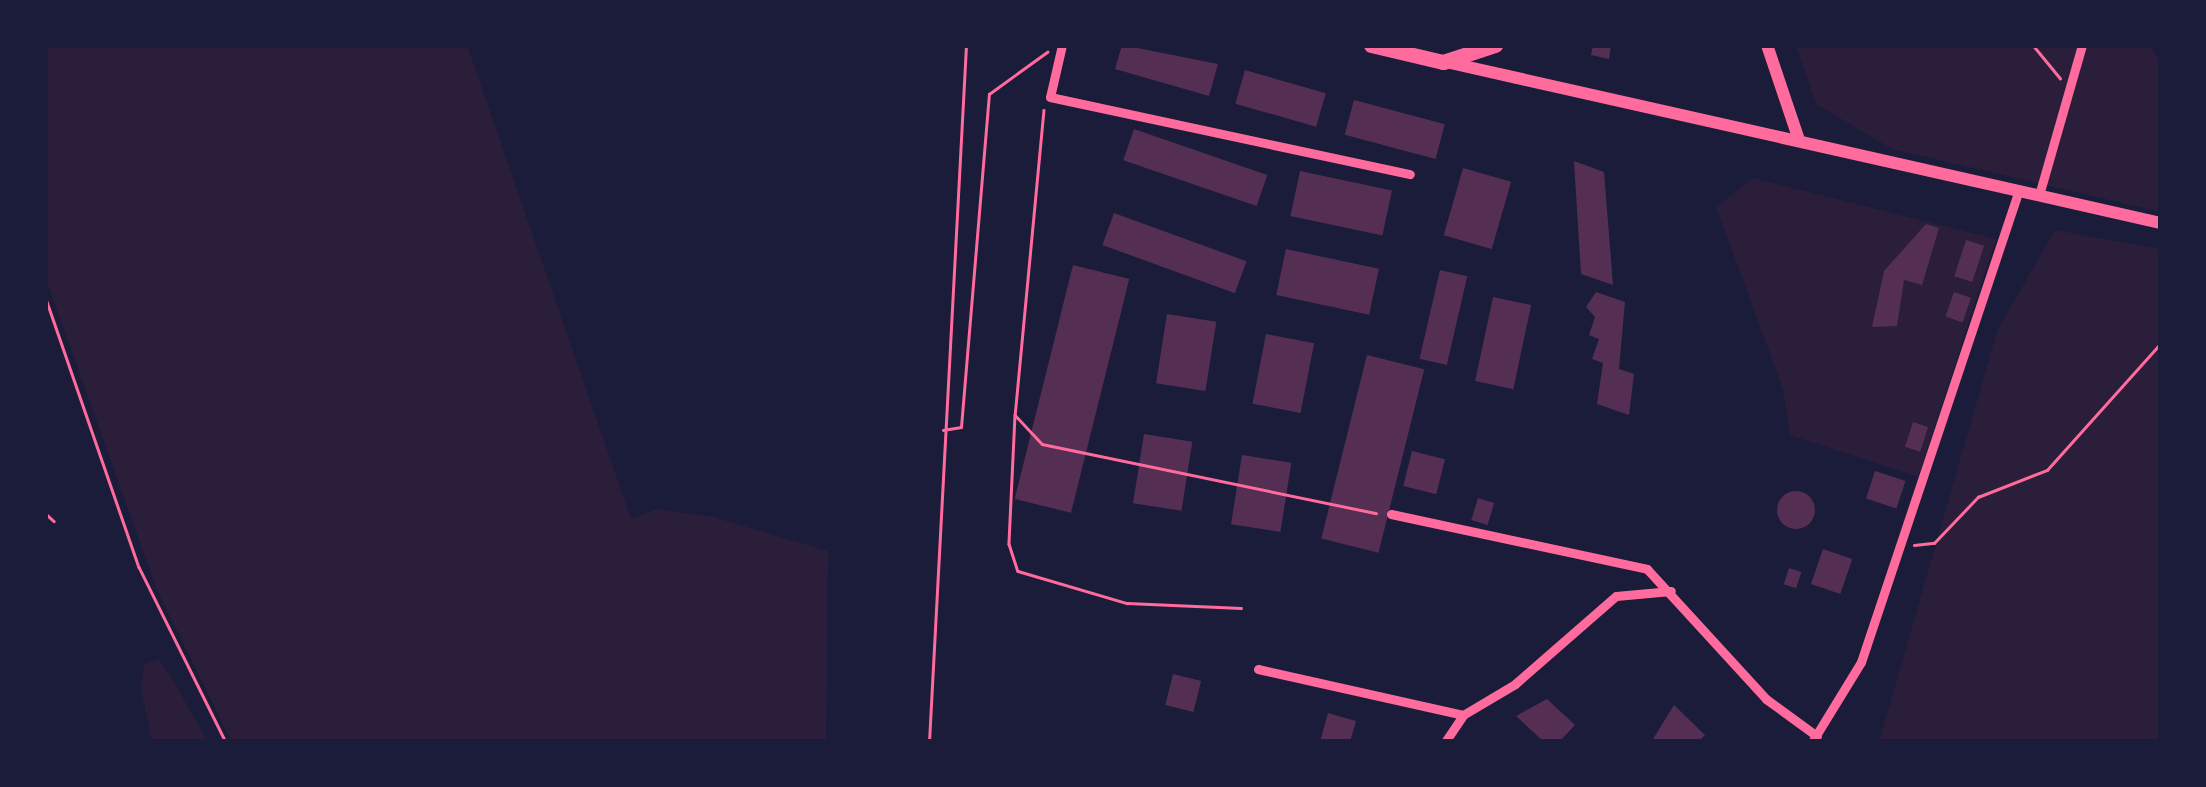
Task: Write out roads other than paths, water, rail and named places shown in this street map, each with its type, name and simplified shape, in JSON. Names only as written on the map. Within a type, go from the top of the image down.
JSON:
[{"type":"highway","points":[[1370,45],[1443,62],[1496,45]]},
{"type":"main road","points":[[1767,45],[1799,140]]},
{"type":"main road","points":[[1443,62],[2161,222]]},
{"type":"street","points":[[1062,45],[1050,97],[1410,174]]},
{"type":"street","points":[[2039,195],[2082,45]]},
{"type":"street","points":[[1391,514],[1647,569],[1766,699],[1814,739],[1848,694],[1902,546],[2019,191]]},
{"type":"street","points":[[1445,742],[1462,716],[1515,684],[1616,596],[1671,591]]},
{"type":"street","points":[[1258,669],[1462,716]]}]
